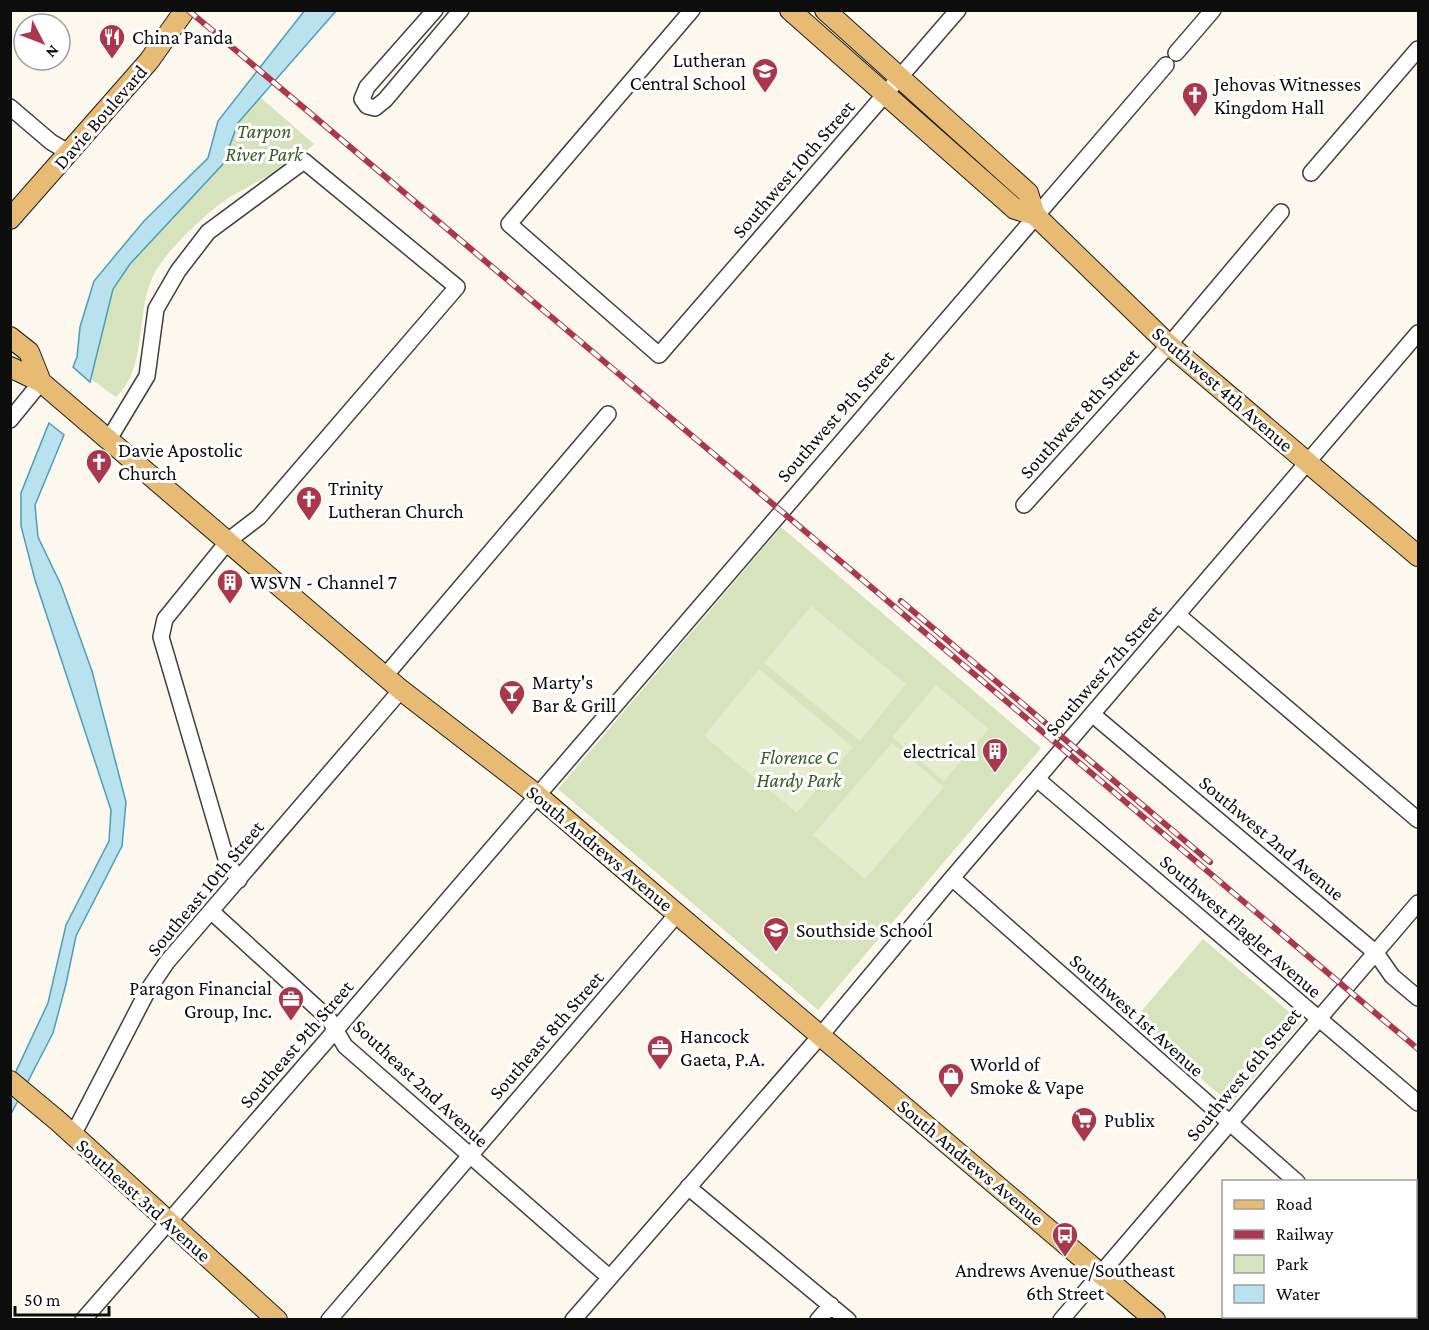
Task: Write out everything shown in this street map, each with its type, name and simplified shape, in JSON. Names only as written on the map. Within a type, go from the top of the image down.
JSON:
[{"type":"main road","name":"Davie Boulevard","points":[[10,219],[149,61],[185,10]]},
{"type":"main road","name":"Southwest 4th Avenue","points":[[790,10],[1015,209],[1035,215],[1169,345],[1419,556]]},
{"type":"main road","name":"Southwest 4th Avenue","points":[[825,10],[1028,193],[1035,215]]},
{"type":"main road","name":"South Andrews Avenue","points":[[10,337],[28,352],[41,382]]},
{"type":"main road","name":"South Andrews Avenue","points":[[10,367],[41,382],[229,540],[401,690],[537,795],[678,913],[1155,1320]]},
{"type":"main road","name":"Southeast 3rd Avenue","points":[[10,1082],[58,1121],[277,1320]]},
{"type":"street","points":[[435,10],[367,87],[362,99],[367,106],[375,108],[385,100],[461,10]]},
{"type":"street","name":"Southwest 10th Street","points":[[692,10],[509,224],[658,355],[958,10]]},
{"type":"street","name":"Southwest 9th Street","points":[[537,795],[1213,10]]},
{"type":"street","points":[[1311,173],[1419,49]]},
{"type":"street","points":[[10,107],[51,142],[68,153]]},
{"type":"street","points":[[109,439],[147,376],[156,309],[178,271],[208,232],[304,161],[457,287],[259,517],[229,540],[165,619],[161,637],[227,862],[239,880]]},
{"type":"street","name":"Southwest 8th Street","points":[[1024,505],[1169,345],[1281,212]]},
{"type":"street","name":"Southwest 7th Street","points":[[573,1320],[821,1035],[951,878],[1419,333]]},
{"type":"street","points":[[10,420],[41,382]]},
{"type":"street","points":[[385,676],[608,414]]},
{"type":"street","points":[[1178,615],[1419,820]]},
{"type":"street","name":"Southeast 10th Street","points":[[73,1135],[148,990],[167,962],[401,690]]},
{"type":"street","name":"Southwest 2nd Avenue","points":[[1092,714],[1376,953],[1392,976],[1419,998]]},
{"type":"street","name":"Southwest Flagler Avenue","points":[[1037,779],[1419,1103]]},
{"type":"street","name":"Southeast 9th Street","points":[[83,1320],[537,795]]},
{"type":"street","name":"Southwest 1st Avenue","points":[[951,878],[1295,1180]]},
{"type":"street","name":"Southwest 6th Street","points":[[1060,1320],[1419,903]]},
{"type":"street","name":"Southeast 2nd Avenue","points":[[212,912],[329,1019],[334,1032],[345,1046],[609,1277]]},
{"type":"street","name":"Southeast 8th Street","points":[[329,1320],[678,913]]},
{"type":"street","points":[[688,1187],[848,1320]]},
{"type":"street","points":[[818,1320],[831,1305]]},
{"type":"green space","name":"Tarpon River Park","points":[[260,97],[314,144],[285,166],[224,201],[192,229],[163,260],[150,284],[145,301],[138,353],[133,369],[127,384],[116,397],[91,379],[113,289],[130,264],[223,164],[238,123]]},
{"type":"green space","name":"Florence C Hardy Park","points":[[781,527],[1041,748],[818,1010],[558,789]]},
{"type":"green space","points":[[811,606],[906,684],[860,741],[764,663]]},
{"type":"green space","points":[[759,669],[853,747],[797,813],[704,736]]},
{"type":"green space","points":[[936,685],[989,729],[944,781],[892,737]]},
{"type":"green space","points":[[892,743],[944,787],[865,879],[813,835]]},
{"type":"green space","points":[[1203,939],[1301,1022],[1231,1104],[1133,1021]]},
{"type":"water","points":[[305,10],[336,11],[238,123],[223,164],[130,264],[113,289],[90,382],[73,367],[77,357],[80,327],[94,281],[144,221],[208,158],[218,121]]},
{"type":"water","points":[[49,423],[64,435],[35,505],[38,537],[61,585],[92,671],[126,802],[122,846],[76,936],[53,1033],[11,1114],[11,1082],[48,1003],[66,925],[109,841],[111,810],[35,580],[21,526],[21,493]]},
{"type":"railway","points":[[188,10],[1418,1049]]},
{"type":"railway","points":[[901,601],[1210,862]]},
{"type":"place","name":"China Panda","points":[[112,60]]},
{"type":"place","name":"Lutheran Central School","points":[[765,94]]},
{"type":"place","name":"Jehovas Witnesses Kingdom Hall","points":[[1195,118]]},
{"type":"place","name":"Davie Apostolic Church","points":[[99,485]]},
{"type":"place","name":"Trinity Lutheran Church","points":[[309,522]]},
{"type":"place","name":"WSVN - Channel 7","points":[[230,605]]},
{"type":"place","name":"Marty's Bar & Grill","points":[[512,716]]},
{"type":"place","name":"electrical","points":[[995,774]]},
{"type":"place","name":"Southside School","points":[[776,953]]},
{"type":"place","name":"Paragon Financial Group, Inc.","points":[[291,1022]]},
{"type":"place","name":"Hancock Gaeta, P.A.","points":[[660,1071]]},
{"type":"place","name":"World of Smoke & Vape","points":[[951,1099]]},
{"type":"place","name":"Publix","points":[[1084,1143]]},
{"type":"place","name":"Andrews Avenue/Southeast 6th Street","points":[[1065,1258]]}]
